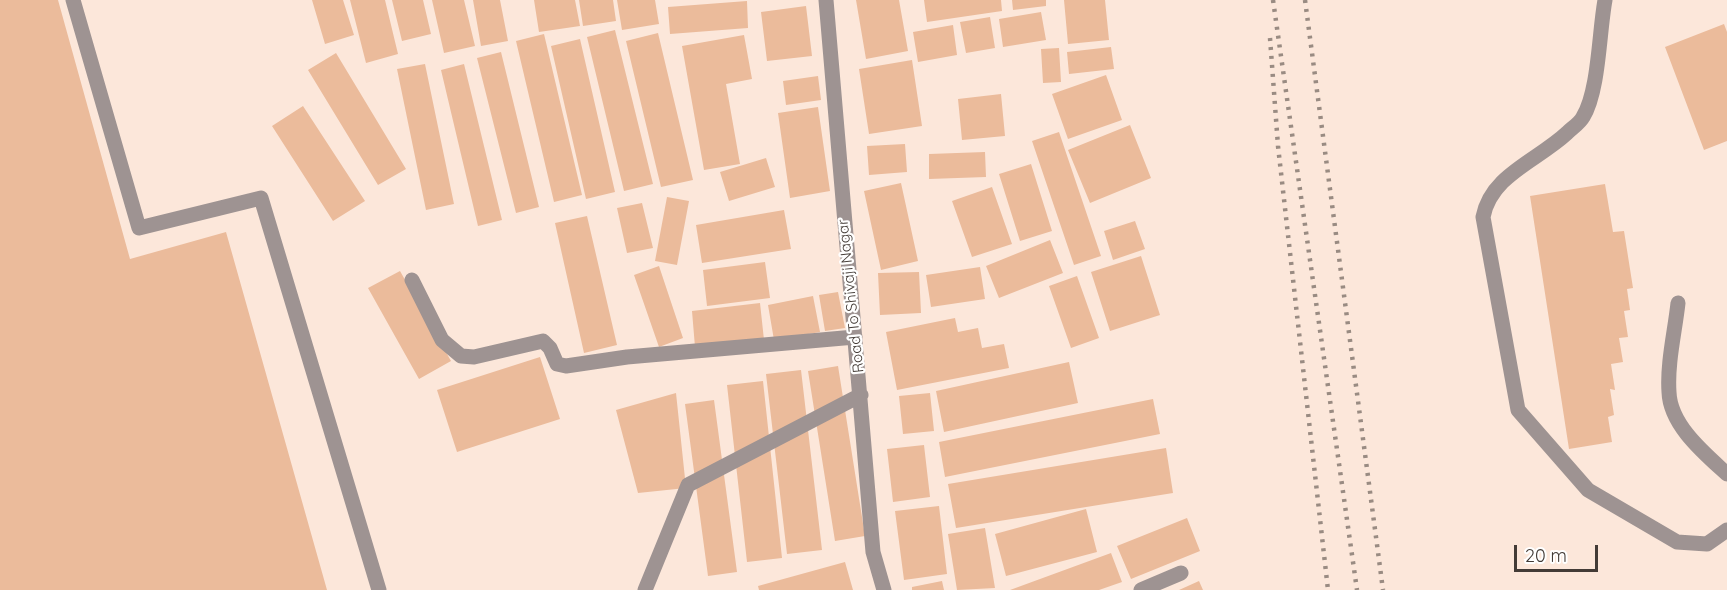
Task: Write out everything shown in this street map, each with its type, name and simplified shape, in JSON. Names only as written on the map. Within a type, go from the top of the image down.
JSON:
[{"type":"street","points":[[73,0],[140,228],[261,198],[379,590]]},
{"type":"street","name":"Road To Shivaji Nagar","points":[[826,0],[873,552],[884,590]]},
{"type":"street","points":[[1605,0],[1592,92],[1583,118],[1557,142],[1497,185],[1486,200],[1483,217],[1518,410],[1588,490],[1677,542],[1707,544],[1727,530]]},
{"type":"street","points":[[412,280],[442,340],[461,356],[474,357],[543,341],[550,348],[557,364],[566,366],[627,357],[855,337]]},
{"type":"street","points":[[1677,303],[1669,393],[1675,415],[1687,434],[1727,474]]},
{"type":"street","points":[[645,590],[688,485],[861,395]]},
{"type":"street","points":[[1141,590],[1181,573]]},
{"type":"building","points":[[0,0],[58,0],[130,259],[226,232],[327,590],[0,590]]},
{"type":"building","points":[[312,0],[343,0],[354,35],[325,44]]},
{"type":"building","points":[[350,0],[385,0],[398,54],[366,63]]},
{"type":"building","points":[[392,0],[423,0],[431,34],[402,41]]},
{"type":"building","points":[[432,0],[464,0],[475,46],[444,53]]},
{"type":"building","points":[[473,0],[500,0],[508,41],[481,46]]},
{"type":"building","points":[[534,0],[575,0],[580,26],[539,32]]},
{"type":"building","points":[[579,0],[613,0],[616,21],[583,26]]},
{"type":"building","points":[[617,0],[655,0],[659,24],[622,30]]},
{"type":"building","points":[[856,0],[899,0],[908,51],[866,59]]},
{"type":"building","points":[[924,0],[1001,0],[1002,11],[927,22]]},
{"type":"building","points":[[1012,0],[1046,0],[1046,6],[1013,10]]},
{"type":"building","points":[[1064,0],[1105,0],[1109,40],[1068,44]]},
{"type":"building","points":[[747,1],[748,28],[670,34],[668,7]]},
{"type":"building","points":[[806,6],[812,56],[767,61],[761,12]]},
{"type":"building","points":[[1041,12],[1046,40],[1003,47],[999,19]]},
{"type":"building","points":[[990,17],[995,48],[966,53],[960,22]]},
{"type":"building","points":[[1724,24],[1727,32],[1727,141],[1704,150],[1665,47]]},
{"type":"building","points":[[953,25],[957,55],[918,62],[913,32]]},
{"type":"building","points":[[615,30],[653,184],[624,191],[587,37]]},
{"type":"building","points":[[658,33],[693,180],[661,187],[626,41]]},
{"type":"building","points":[[544,34],[582,195],[554,202],[516,41]]},
{"type":"building","points":[[744,35],[752,79],[726,84],[740,164],[704,170],[682,46]]},
{"type":"building","points":[[580,39],[615,192],[586,199],[551,46]]},
{"type":"building","points":[[1111,47],[1114,69],[1069,74],[1067,52]]},
{"type":"building","points":[[1059,48],[1061,82],[1043,83],[1041,49]]},
{"type":"building","points":[[501,52],[539,207],[516,213],[477,58]]},
{"type":"building","points":[[336,53],[406,169],[378,185],[308,70]]},
{"type":"building","points":[[912,60],[922,126],[869,134],[859,69]]},
{"type":"building","points":[[425,64],[454,204],[426,210],[397,69]]},
{"type":"building","points":[[464,64],[502,220],[478,226],[441,70]]},
{"type":"building","points":[[1106,75],[1122,120],[1068,139],[1052,94]]},
{"type":"building","points":[[818,76],[821,100],[786,105],[783,81]]},
{"type":"building","points":[[1001,94],[1005,136],[962,140],[958,99]]},
{"type":"building","points":[[303,106],[365,201],[333,221],[272,126]]},
{"type":"building","points":[[818,107],[830,191],[790,198],[778,113]]},
{"type":"building","points":[[1130,125],[1151,178],[1090,203],[1068,150]]},
{"type":"building","points":[[1059,132],[1101,256],[1074,265],[1032,141]]},
{"type":"building","points":[[905,144],[907,172],[869,175],[867,146]]},
{"type":"building","points":[[985,152],[986,177],[929,179],[929,154]]},
{"type":"building","points":[[766,158],[775,187],[729,201],[720,172]]},
{"type":"building","points":[[1031,164],[1052,231],[1020,241],[999,174]]},
{"type":"building","points":[[901,183],[918,261],[881,270],[864,191]]},
{"type":"building","points":[[1605,184],[1613,232],[1624,231],[1633,288],[1627,289],[1630,310],[1624,311],[1628,337],[1619,338],[1623,362],[1611,364],[1615,390],[1610,389],[1614,415],[1608,417],[1612,442],[1569,449],[1530,196]]},
{"type":"building","points":[[992,187],[1012,244],[972,257],[952,201]]},
{"type":"building","points":[[667,197],[689,201],[677,265],[655,261]]},
{"type":"building","points":[[642,203],[653,248],[627,253],[617,208]]},
{"type":"building","points":[[784,210],[791,249],[702,263],[696,225]]},
{"type":"building","points":[[587,216],[617,345],[584,353],[555,223]]},
{"type":"building","points":[[1135,221],[1145,249],[1113,260],[1104,231]]},
{"type":"building","points":[[1050,240],[1063,273],[999,298],[986,266]]},
{"type":"building","points":[[1141,256],[1160,315],[1110,331],[1091,272]]},
{"type":"building","points":[[765,262],[770,298],[707,306],[703,270]]},
{"type":"building","points":[[659,266],[683,338],[659,347],[634,275]]},
{"type":"building","points":[[980,267],[985,299],[931,307],[926,275]]},
{"type":"building","points":[[400,271],[451,361],[419,379],[368,288]]},
{"type":"building","points":[[919,272],[921,313],[880,315],[878,273]]},
{"type":"building","points":[[1077,276],[1099,338],[1071,348],[1049,286]]},
{"type":"building","points":[[838,292],[845,328],[825,331],[819,295]]},
{"type":"building","points":[[813,296],[820,332],[774,340],[768,305]]},
{"type":"building","points":[[760,303],[764,340],[695,347],[692,311]]},
{"type":"building","points":[[955,318],[958,332],[978,328],[982,348],[1004,344],[1009,368],[897,390],[886,332]]},
{"type":"building","points":[[540,357],[560,419],[457,452],[437,390]]},
{"type":"building","points":[[1069,362],[1078,403],[944,432],[936,391]]},
{"type":"building","points":[[838,366],[865,536],[835,541],[808,371]]},
{"type":"building","points":[[801,370],[822,550],[787,554],[766,374]]},
{"type":"building","points":[[763,381],[782,558],[747,562],[727,385]]},
{"type":"building","points":[[676,393],[686,488],[638,493],[616,410]]},
{"type":"building","points":[[930,393],[934,431],[903,434],[899,396]]},
{"type":"building","points":[[1153,399],[1160,434],[945,477],[939,442]]},
{"type":"building","points":[[714,400],[737,572],[708,576],[685,404]]},
{"type":"building","points":[[924,445],[930,497],[893,502],[887,449]]},
{"type":"building","points":[[1166,448],[1173,493],[956,528],[948,484]]},
{"type":"building","points":[[939,506],[947,574],[904,580],[895,511]]},
{"type":"building","points":[[1086,509],[1097,552],[1006,576],[995,534]]},
{"type":"building","points":[[1187,518],[1200,551],[1131,579],[1117,546]]},
{"type":"building","points":[[985,528],[995,588],[957,590],[948,534]]},
{"type":"building","points":[[1111,553],[1122,582],[1099,590],[1010,590]]},
{"type":"building","points":[[845,562],[853,590],[759,590],[758,586]]},
{"type":"building","points":[[942,581],[944,590],[912,590],[912,587]]},
{"type":"building","points":[[1199,581],[1203,590],[1179,590]]},
{"type":"railway","points":[[1273,0],[1357,590]]},
{"type":"railway","points":[[1305,0],[1383,590]]},
{"type":"railway","points":[[1270,38],[1278,146],[1328,590]]}]
